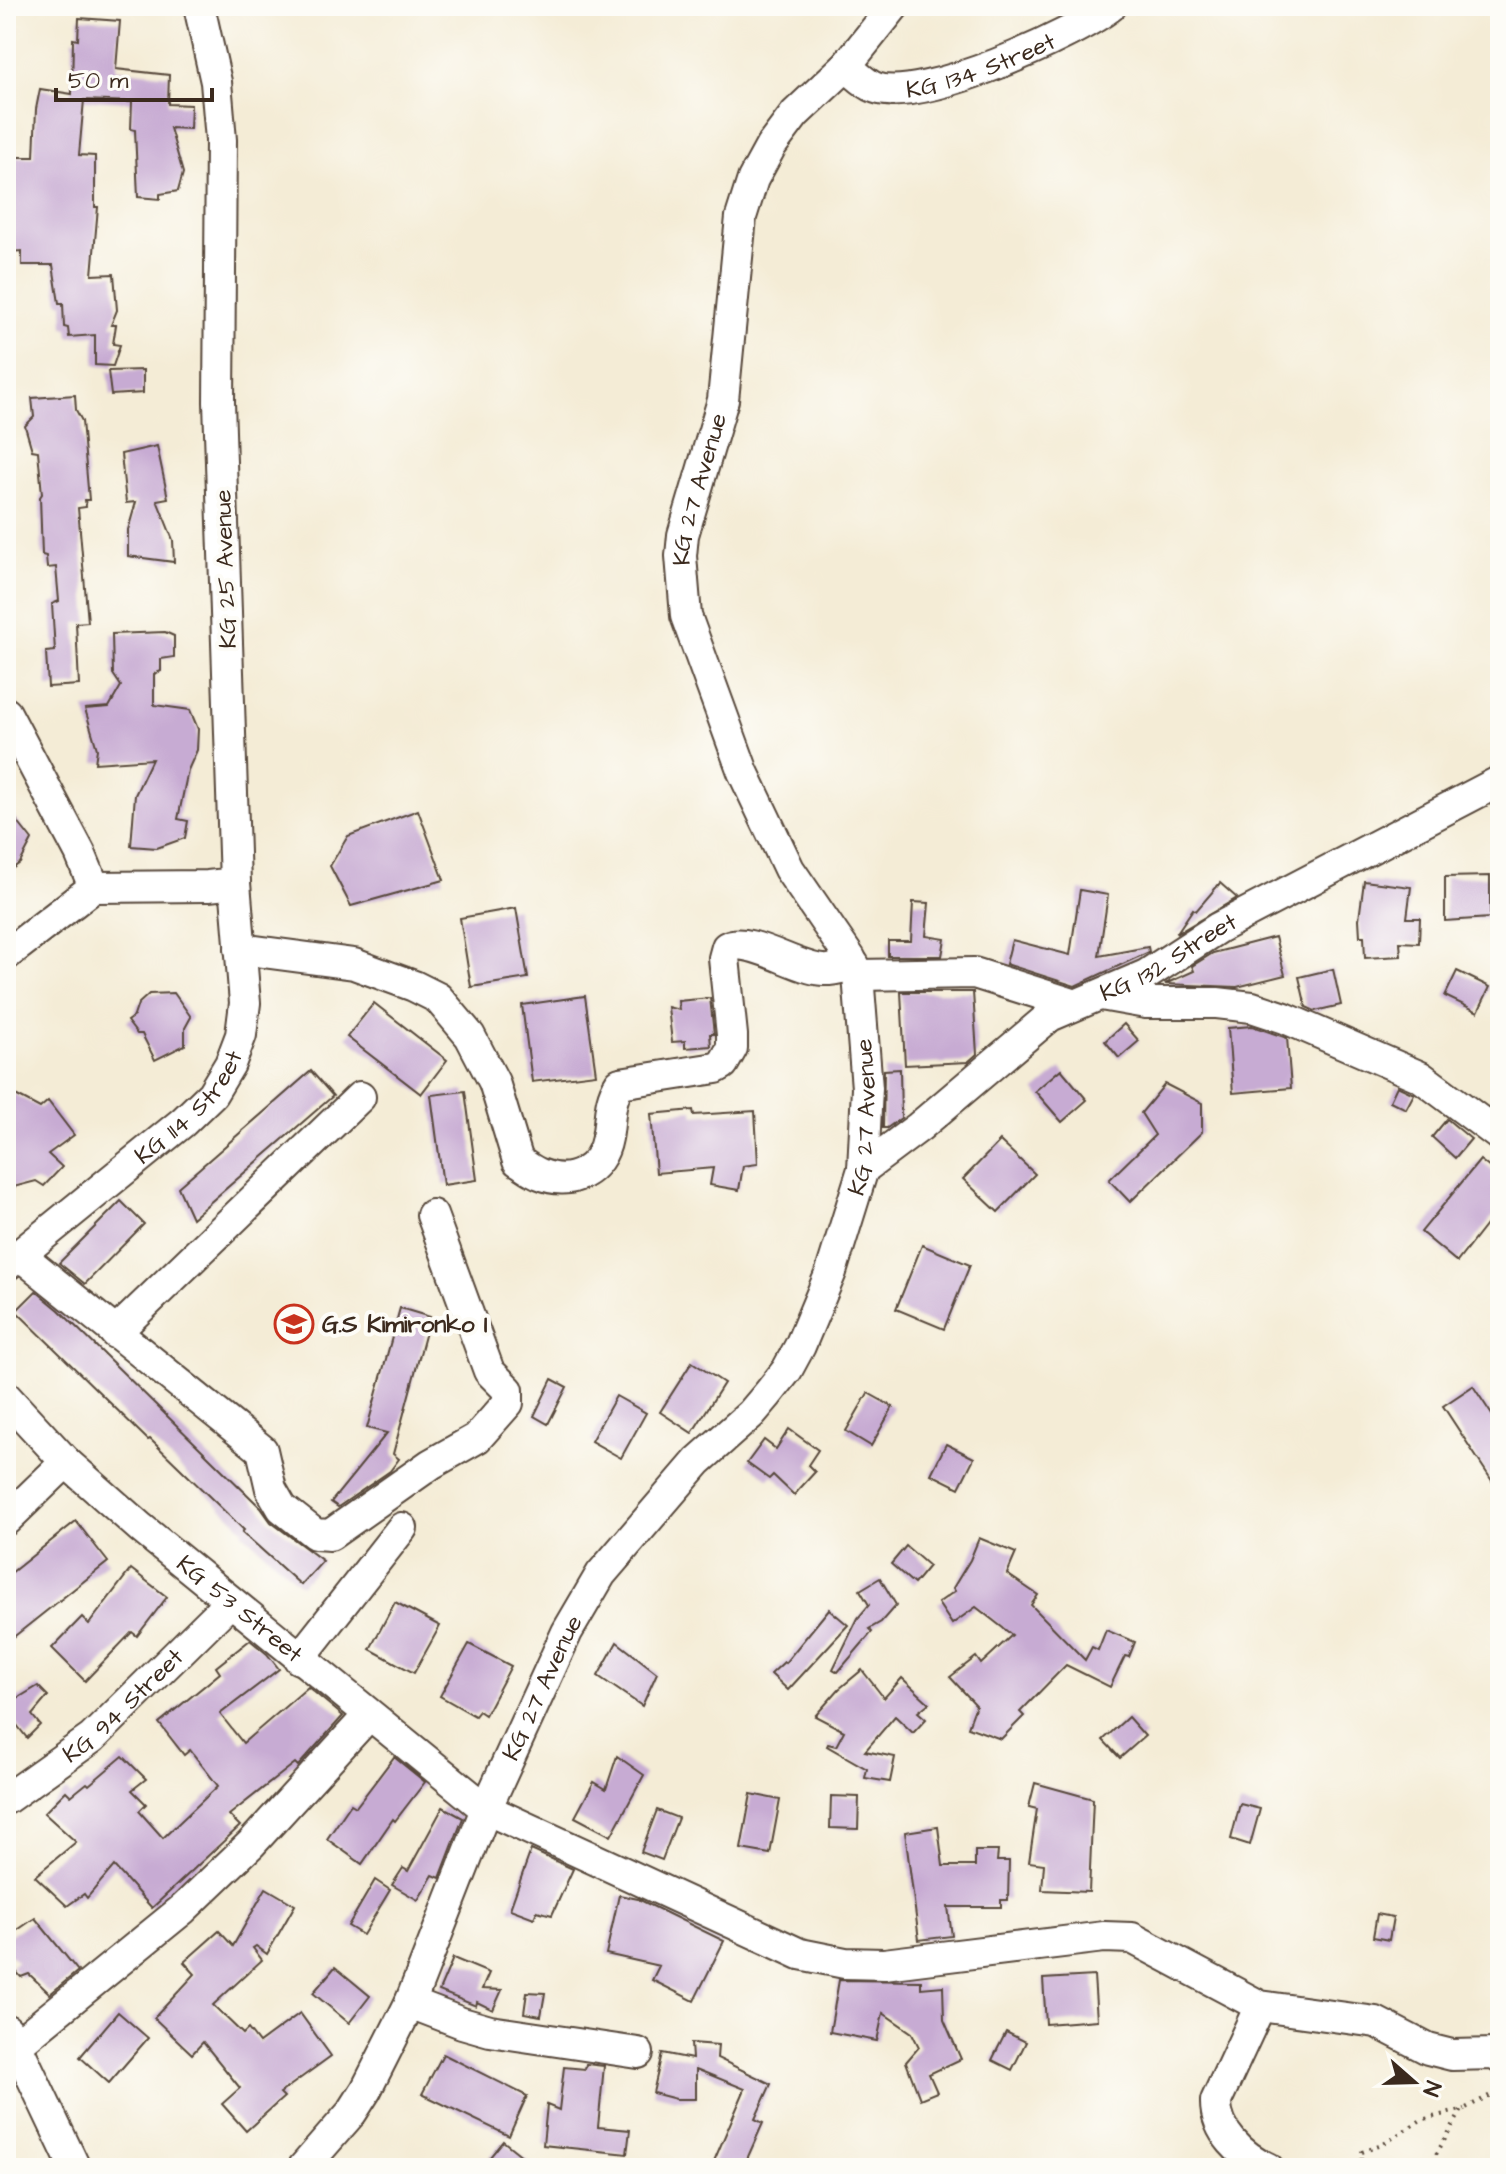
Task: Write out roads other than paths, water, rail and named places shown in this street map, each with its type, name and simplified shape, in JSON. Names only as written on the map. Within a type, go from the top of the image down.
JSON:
[{"type":"street","name":"KG 25 Avenue","points":[[199,6],[216,82],[221,140],[219,402],[235,883]]},
{"type":"street","name":"KG 27 Avenue","points":[[303,2168],[352,2112],[410,2003],[486,1809],[567,1632],[601,1574],[698,1461],[751,1414],[787,1370],[831,1272],[863,1169],[867,1088],[856,970],[789,869],[743,772],[686,616],[681,556],[683,535],[723,400],[741,217],[753,179],[771,146],[795,114],[846,66],[894,6]]},
{"type":"street","name":"KG 134 Street","points":[[846,66],[877,89],[904,91],[975,72],[1048,43],[1095,19],[1111,6]]},
{"type":"street","points":[[6,713],[80,853],[94,887]]},
{"type":"street","name":"KG 132 Street","points":[[863,1169],[919,1127],[1036,1027],[1087,1000],[1146,975],[1218,928],[1500,781]]},
{"type":"street","points":[[6,955],[94,887],[235,883]]},
{"type":"street","name":"KG 114 Street","points":[[13,1261],[183,1122],[212,1094],[230,1064],[241,1035],[245,1003],[235,883]]},
{"type":"street","points":[[240,949],[354,964],[438,998],[470,1036],[494,1082],[518,1161],[542,1175],[567,1178],[583,1175],[596,1163],[607,1140],[610,1105],[620,1083],[716,1068],[729,1057],[732,1035],[724,958],[727,947],[740,943],[799,965],[823,970],[974,973],[1087,1000],[1217,1003],[1252,1007],[1285,1018],[1421,1077],[1500,1136]]},
{"type":"street","points":[[115,1333],[360,1097]]},
{"type":"street","points":[[13,1261],[206,1402],[262,1450],[271,1489],[282,1508],[315,1534],[330,1535],[431,1464],[477,1438],[508,1403],[508,1390],[489,1371],[432,1215]]},
{"type":"street","name":"KG 53 Street","points":[[6,1397],[66,1462],[230,1602],[486,1809],[800,1954],[845,1963],[884,1964],[1104,1937],[1132,1938],[1260,2006]]},
{"type":"street","points":[[6,1520],[66,1462]]},
{"type":"street","points":[[299,1659],[402,1528]]},
{"type":"street","name":"KG 94 Street","points":[[6,1799],[92,1738],[230,1602]]},
{"type":"street","points":[[75,2168],[10,2042],[183,1909],[251,1844],[368,1716]]},
{"type":"street","points":[[410,2003],[490,2031],[638,2053]]},
{"type":"street","points":[[1268,2168],[1245,2157],[1223,2128],[1216,2108],[1216,2101],[1260,2006],[1376,2022],[1428,2049],[1452,2055],[1495,2054],[1500,2058]]},
{"type":"place","name":"G.S Kimironko I","points":[[294,1324]]}]
